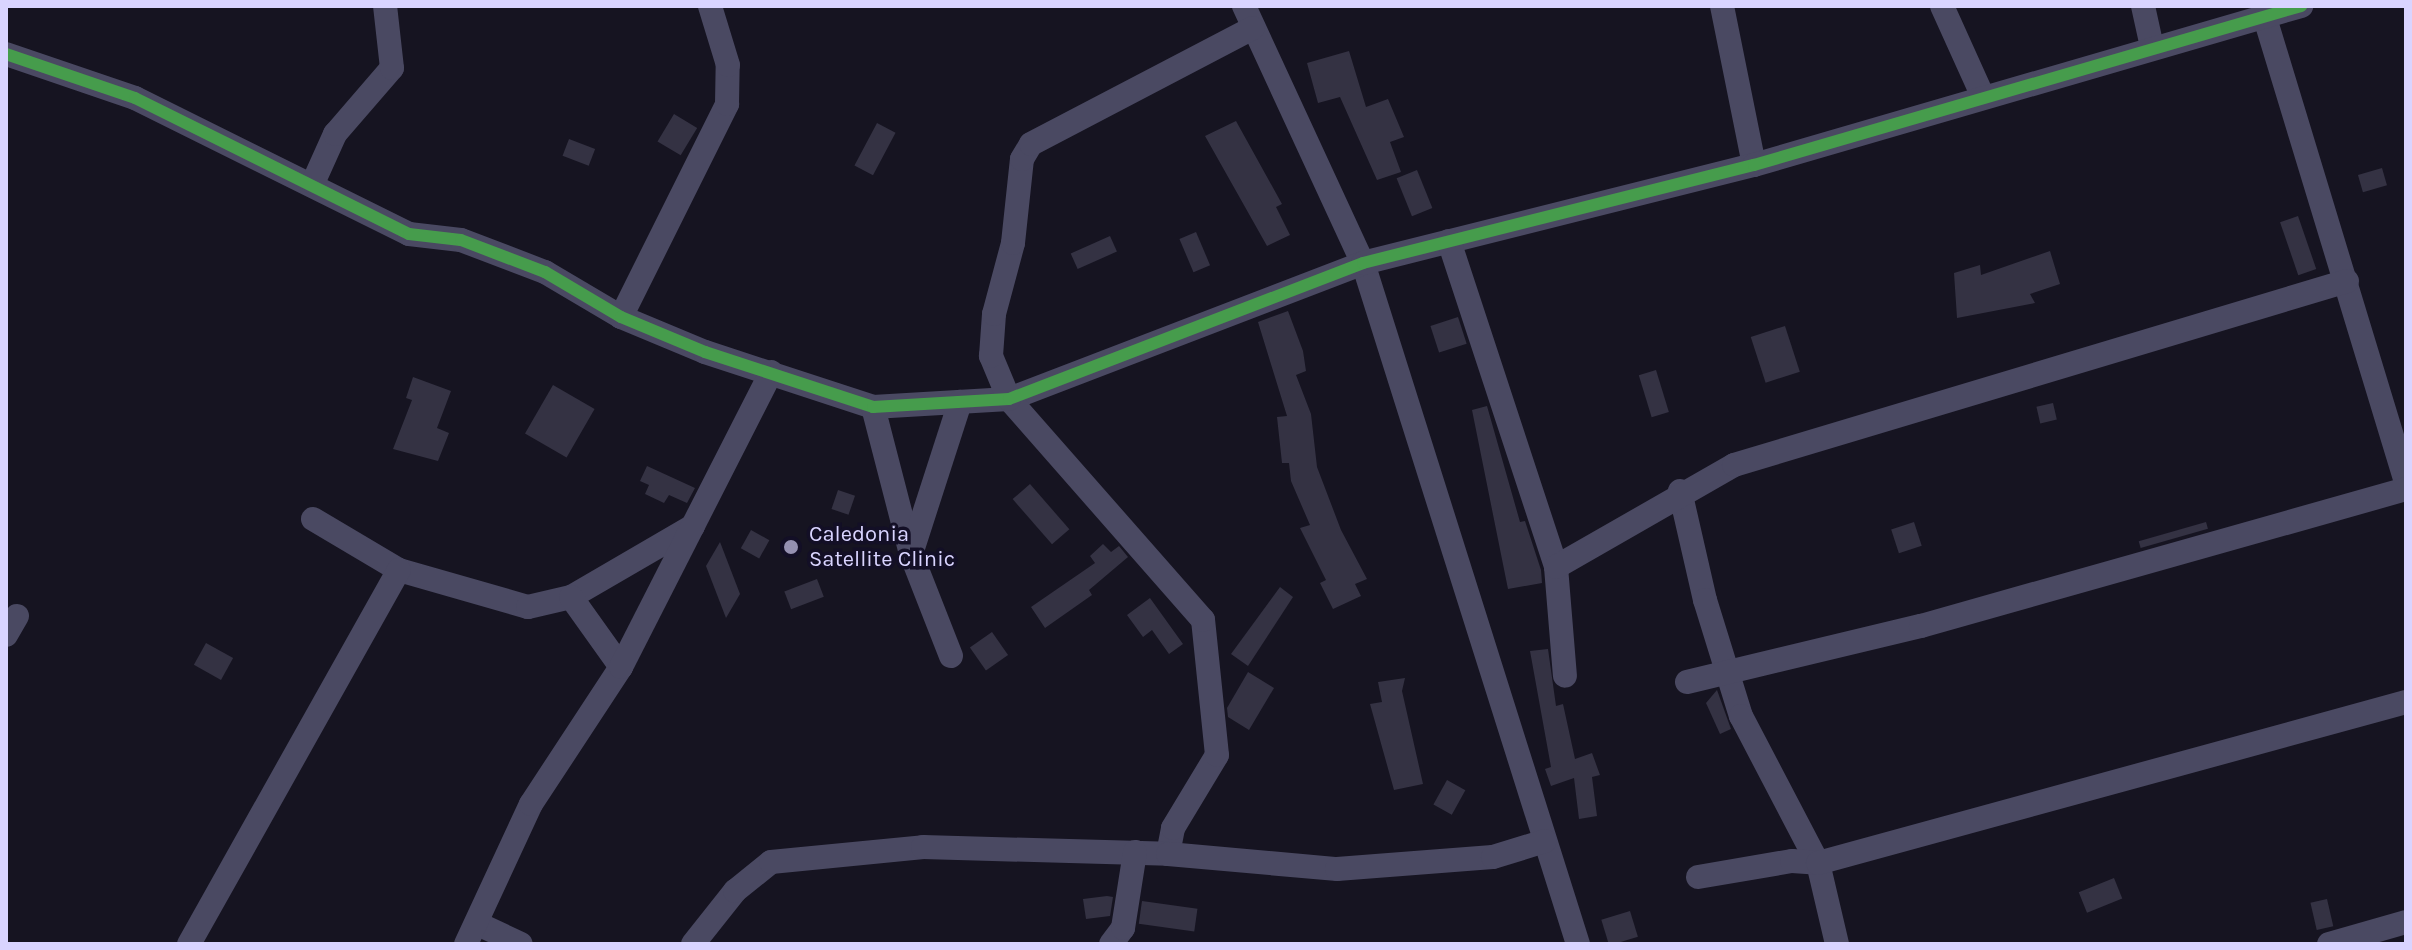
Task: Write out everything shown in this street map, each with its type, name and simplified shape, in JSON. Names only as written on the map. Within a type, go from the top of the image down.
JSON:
[{"type":"street","points":[[313,183],[335,134],[392,68],[385,6]]},
{"type":"street","points":[[621,317],[727,104],[728,65],[710,6]]},
{"type":"street","points":[[1722,6],[1754,165]]},
{"type":"street","points":[[1942,6],[1983,97]]},
{"type":"street","points":[[2143,6],[2152,47]]},
{"type":"street","points":[[6,54],[135,98],[313,183],[409,234],[461,240],[545,272],[621,317],[705,352],[873,407],[1009,399],[1363,263],[1754,165],[2301,6]]},
{"type":"street","points":[[1168,854],[1173,828],[1217,755],[1203,620],[1009,399],[991,356],[994,314],[1013,243],[1026,152],[1031,144],[1248,17],[1363,263],[1578,944]]},
{"type":"street","points":[[2265,18],[2406,483]]},
{"type":"street","points":[[1449,241],[1556,567],[1565,676]]},
{"type":"street","points":[[1556,567],[1680,491],[1734,465],[2347,281]]},
{"type":"street","points":[[521,944],[472,934],[531,804],[621,667],[771,372]]},
{"type":"street","points":[[911,554],[960,402]]},
{"type":"street","points":[[873,407],[911,554],[951,656]]},
{"type":"street","points":[[1687,682],[1921,626],[2406,489]]},
{"type":"street","points":[[1680,491],[1741,716],[1818,863],[1837,944]]},
{"type":"street","points":[[313,519],[399,570],[528,607],[571,597],[693,526]]},
{"type":"street","points":[[189,944],[399,570]]},
{"type":"street","points":[[571,597],[621,667]]},
{"type":"street","points":[[1698,877],[1792,861],[1818,863],[2406,702]]},
{"type":"street","points":[[693,944],[735,891],[771,862],[923,847],[1135,852],[1337,869],[1493,857],[1545,841]]},
{"type":"street","points":[[1111,944],[1123,928],[1135,852]]},
{"type":"street","points":[[2329,944],[2406,922]]},
{"type":"building","points":[[1349,51],[1366,107],[1388,99],[1404,137],[1390,142],[1401,172],[1377,180],[1340,97],[1318,103],[1307,63]]},
{"type":"building","points":[[674,114],[697,128],[681,155],[658,141]]},
{"type":"building","points":[[1236,121],[1282,204],[1276,207],[1290,235],[1267,246],[1205,136]]},
{"type":"building","points":[[877,123],[896,133],[873,175],[854,165]]},
{"type":"building","points":[[569,139],[595,149],[589,166],[563,156]]},
{"type":"building","points":[[2382,168],[2387,185],[2363,192],[2358,175]]},
{"type":"building","points":[[1417,170],[1432,208],[1412,216],[1397,178]]},
{"type":"building","points":[[2298,216],[2316,269],[2298,275],[2280,222]]},
{"type":"building","points":[[1196,232],[1210,265],[1193,272],[1179,239]]},
{"type":"building","points":[[1110,236],[1117,252],[1078,269],[1071,253]]},
{"type":"building","points":[[2050,251],[2060,284],[2030,294],[2035,303],[1957,318],[1954,273],[1980,265],[1981,275]]},
{"type":"building","points":[[1288,311],[1303,351],[1306,371],[1296,375],[1311,414],[1317,467],[1341,530],[1367,579],[1355,584],[1361,596],[1333,609],[1320,583],[1326,580],[1300,528],[1310,525],[1291,481],[1289,463],[1282,463],[1277,417],[1287,416],[1258,322]]},
{"type":"building","points":[[1458,317],[1467,344],[1439,353],[1430,326]]},
{"type":"building","points":[[1785,326],[1800,372],[1766,383],[1751,337]]},
{"type":"building","points":[[1656,370],[1669,412],[1652,417],[1639,375]]},
{"type":"building","points":[[413,377],[451,391],[437,428],[449,433],[438,461],[393,449],[412,400],[406,398]]},
{"type":"building","points":[[553,385],[595,409],[567,457],[525,433]]},
{"type":"building","points":[[2053,403],[2057,420],[2040,423],[2036,407]]},
{"type":"building","points":[[1487,406],[1520,522],[1525,521],[1541,570],[1542,583],[1508,589],[1472,410]]},
{"type":"building","points":[[647,466],[695,488],[687,503],[669,495],[664,503],[645,494],[649,485],[640,481]]},
{"type":"building","points":[[1030,484],[1069,529],[1052,544],[1013,499]]},
{"type":"building","points":[[838,490],[855,496],[849,515],[831,509]]},
{"type":"building","points":[[1914,522],[1922,546],[1899,553],[1891,529]]},
{"type":"building","points":[[2206,522],[2208,529],[2141,548],[2139,541]]},
{"type":"building","points":[[751,530],[769,540],[759,559],[741,548]]},
{"type":"building","points":[[720,542],[740,594],[726,618],[706,566]]},
{"type":"building","points":[[1103,544],[1111,552],[1119,546],[1128,557],[1089,590],[1092,595],[1045,628],[1031,607],[1095,563],[1090,556]]},
{"type":"building","points":[[817,579],[824,597],[791,609],[784,592]]},
{"type":"building","points":[[1280,587],[1293,597],[1248,666],[1231,654]]},
{"type":"building","points":[[1150,598],[1183,644],[1169,654],[1152,630],[1143,637],[1127,615]]},
{"type":"building","points":[[992,632],[1008,655],[986,670],[970,647]]},
{"type":"building","points":[[206,643],[233,658],[221,680],[194,665]]},
{"type":"building","points":[[1548,649],[1556,706],[1563,704],[1575,759],[1592,753],[1600,775],[1592,777],[1597,816],[1579,819],[1574,778],[1551,786],[1545,769],[1551,767],[1530,651]]},
{"type":"building","points":[[1248,672],[1274,688],[1249,730],[1228,717],[1227,708]]},
{"type":"building","points":[[1405,678],[1402,691],[1423,784],[1394,790],[1370,704],[1382,702],[1378,682]]},
{"type":"building","points":[[1717,690],[1731,729],[1720,734],[1706,703]]},
{"type":"building","points":[[1447,780],[1465,790],[1452,815],[1433,804]]},
{"type":"building","points":[[2114,878],[2122,898],[2087,913],[2079,892]]},
{"type":"building","points":[[1113,897],[1110,916],[1086,919],[1083,899]]},
{"type":"building","points":[[2327,899],[2333,926],[2317,930],[2310,903]]},
{"type":"building","points":[[1142,901],[1197,909],[1194,932],[1139,924]]},
{"type":"building","points":[[1630,911],[1638,937],[1609,944],[1601,920]]},
{"type":"cycle path","points":[[6,54],[135,98],[409,234],[461,240],[545,272],[621,317],[705,352],[873,407],[1009,399],[1363,263],[1754,165],[2301,6]]},
{"type":"place","name":"Caledonia Satellite Clinic","points":[[791,547]]}]
